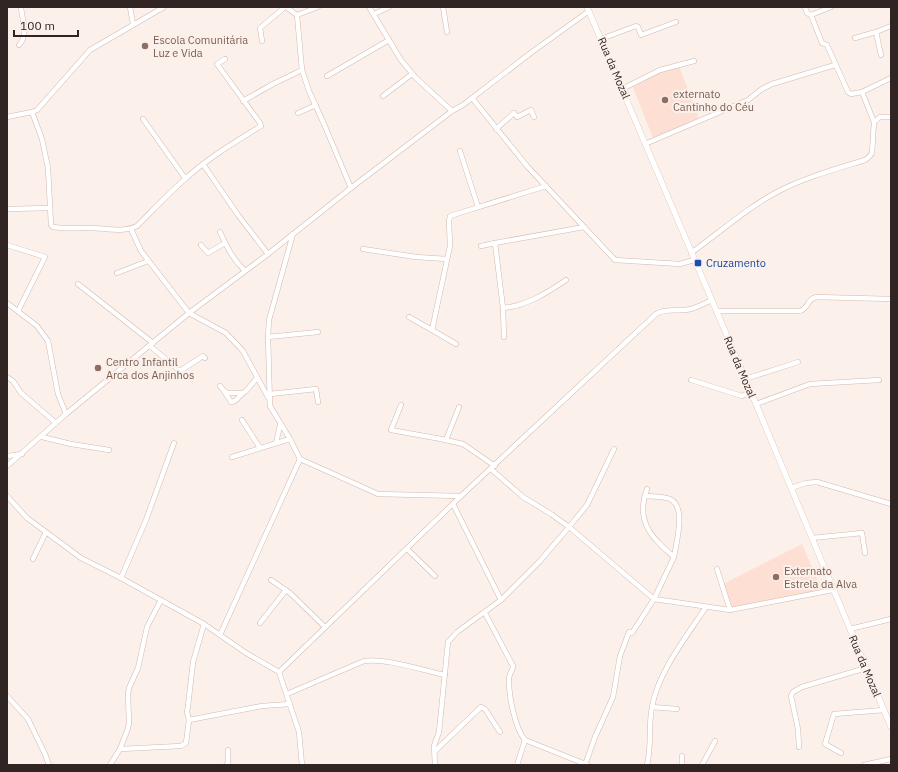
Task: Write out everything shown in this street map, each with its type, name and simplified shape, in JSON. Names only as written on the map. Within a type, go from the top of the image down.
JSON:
[{"type":"main road","name":"Rua da Mozal","points":[[588,9],[751,392],[891,727]]},
{"type":"street","points":[[19,45],[23,41],[25,33],[21,7]]},
{"type":"street","points":[[130,7],[133,24]]},
{"type":"street","points":[[7,117],[37,110],[90,50],[164,7]]},
{"type":"street","points":[[262,41],[260,28],[286,7],[297,15],[302,70],[309,91],[351,188]]},
{"type":"street","points":[[297,15],[318,7]]},
{"type":"street","points":[[369,7],[401,60],[412,74],[452,111]]},
{"type":"street","points":[[374,14],[389,7]]},
{"type":"street","points":[[443,7],[447,32]]},
{"type":"street","points":[[805,7],[807,13],[811,15],[822,43],[827,45],[848,92],[851,94],[862,92],[891,78]]},
{"type":"street","points":[[811,15],[831,7]]},
{"type":"street","points":[[7,466],[42,437],[66,414],[189,313],[268,254],[452,111],[472,98],[588,9]]},
{"type":"street","points":[[601,39],[636,26],[638,27],[641,35],[676,22]]},
{"type":"street","points":[[855,38],[891,26]]},
{"type":"street","points":[[876,32],[881,55]]},
{"type":"street","points":[[326,76],[389,40]]},
{"type":"street","points":[[32,112],[42,139],[48,168],[51,226],[73,229],[130,229],[137,226],[185,178],[241,137],[261,126],[217,64],[225,59]]},
{"type":"street","points":[[622,88],[660,70],[694,60]]},
{"type":"street","points":[[645,144],[748,100],[762,89],[772,84],[835,65]]},
{"type":"street","points":[[243,101],[302,70]]},
{"type":"street","points":[[383,96],[412,74]]},
{"type":"street","points":[[691,253],[760,202],[778,192],[806,178],[865,160],[869,157],[872,153],[874,122],[862,92]]},
{"type":"street","points":[[472,98],[527,166],[615,260],[680,264],[694,260]]},
{"type":"street","points":[[298,113],[316,105]]},
{"type":"street","points":[[496,129],[514,113],[517,117],[531,110],[534,117]]},
{"type":"street","points":[[874,122],[880,117],[891,117]]},
{"type":"street","points":[[144,119],[185,178]]},
{"type":"street","points":[[460,151],[478,207]]},
{"type":"street","points":[[203,164],[268,254]]},
{"type":"street","points":[[432,330],[448,259],[450,246],[450,216],[546,186]]},
{"type":"street","points":[[7,209],[50,208]]},
{"type":"street","points":[[481,246],[584,227]]},
{"type":"street","points":[[130,229],[148,261],[189,313],[226,333],[243,351],[270,401]]},
{"type":"street","points":[[220,232],[234,260],[244,271]]},
{"type":"street","points":[[293,234],[269,320],[268,337],[270,401],[272,410],[290,439],[300,459],[378,494],[461,496]]},
{"type":"street","points":[[202,245],[208,253],[225,243]]},
{"type":"street","points":[[495,243],[503,308],[504,337]]},
{"type":"street","points":[[7,245],[45,257],[18,311]]},
{"type":"street","points":[[363,249],[416,257],[448,259]]},
{"type":"street","points":[[117,273],[148,261]]},
{"type":"street","points":[[503,308],[542,296],[566,280]]},
{"type":"street","points":[[78,284],[152,344],[180,371],[203,356],[205,358]]},
{"type":"street","points":[[716,311],[800,311],[805,309],[809,300],[816,297],[891,299]]},
{"type":"street","points":[[279,672],[461,496],[656,314],[660,311],[692,308],[712,300]]},
{"type":"street","points":[[7,303],[37,326],[48,341],[58,394],[66,414]]},
{"type":"street","points":[[409,317],[456,344]]},
{"type":"street","points":[[268,337],[318,332]]},
{"type":"street","points":[[745,379],[798,362]]},
{"type":"street","points":[[7,377],[13,382],[21,393],[56,423]]},
{"type":"street","points":[[220,386],[231,402],[235,401],[246,391],[257,378]]},
{"type":"street","points":[[691,380],[742,396],[751,392]]},
{"type":"street","points":[[756,404],[803,385],[879,380]]},
{"type":"street","points":[[270,394],[316,389],[318,402]]},
{"type":"street","points":[[224,391],[228,393],[243,393]]},
{"type":"street","points":[[401,405],[391,430],[465,445],[493,467],[523,497],[569,527],[654,599],[730,610],[833,590]]},
{"type":"street","points":[[446,440],[459,407]]},
{"type":"street","points":[[242,420],[260,448]]},
{"type":"street","points":[[276,443],[280,425]]},
{"type":"street","points":[[42,437],[71,444],[109,450]]},
{"type":"street","points":[[232,457],[290,439]]},
{"type":"street","points":[[121,578],[146,520],[174,443]]},
{"type":"street","points":[[436,765],[434,746],[438,732],[448,642],[457,632],[501,600],[540,561],[587,505],[614,449]]},
{"type":"street","points":[[7,456],[22,454]]},
{"type":"street","points":[[220,635],[300,459]]},
{"type":"street","points":[[791,488],[806,483],[817,482],[891,504]]},
{"type":"street","points":[[647,489],[642,510],[645,524],[652,536],[674,557]]},
{"type":"street","points":[[7,496],[27,518],[81,558],[121,578],[204,624],[246,653],[279,672],[299,732],[302,765]]},
{"type":"street","points":[[485,613],[513,666],[508,680],[516,724],[522,736],[525,740],[586,765],[595,737],[613,698],[620,656],[629,632],[632,633],[654,599],[674,557],[679,521],[679,509],[676,503],[669,499],[645,496]]},
{"type":"street","points":[[453,504],[501,600]]},
{"type":"street","points":[[33,559],[46,532]]},
{"type":"street","points":[[812,538],[862,533],[865,553]]},
{"type":"street","points":[[407,549],[435,576]]},
{"type":"street","points":[[717,569],[730,610]]},
{"type":"street","points":[[271,580],[286,590],[325,627]]},
{"type":"street","points":[[260,623],[286,590]]},
{"type":"street","points":[[110,765],[120,749],[128,724],[129,688],[138,668],[147,627],[161,600]]},
{"type":"street","points":[[647,765],[650,752],[652,707],[656,690],[665,669],[706,607]]},
{"type":"street","points":[[850,629],[891,619]]},
{"type":"street","points":[[120,749],[181,746],[186,743],[193,662],[204,624]]},
{"type":"street","points":[[287,694],[364,661],[385,662],[445,675]]},
{"type":"street","points":[[799,747],[798,729],[791,696],[793,692],[802,687],[866,668]]},
{"type":"street","points":[[7,696],[28,719],[49,765]]},
{"type":"street","points":[[189,720],[262,706],[290,704]]},
{"type":"street","points":[[435,751],[481,707],[485,709],[500,732]]},
{"type":"street","points":[[652,707],[677,709]]},
{"type":"street","points":[[841,753],[825,744],[834,714],[884,710]]},
{"type":"street","points":[[517,765],[525,740]]},
{"type":"street","points":[[702,765],[715,741]]},
{"type":"street","points":[[226,765],[228,763],[228,750]]},
{"type":"street","points":[[682,756],[682,765]]},
{"type":"street","points":[[864,765],[891,758]]},
{"type":"shaded area","name":"externato Cantinho do Céu","points":[[679,66],[699,119],[653,138],[632,85],[657,73]]},
{"type":"shaded area","name":"Externato Estrela da Alva","points":[[802,544],[822,591],[734,608],[732,607],[723,584]]},
{"type":"place","name":"Escola Comunitária Luz e Vida","points":[[145,46]]},
{"type":"place","name":"externato Cantinho do Céu","points":[[665,100]]},
{"type":"place","name":"Cruzamento","points":[[698,263]]},
{"type":"place","name":"Centro Infantil Arca dos Anjinhos","points":[[98,368]]},
{"type":"place","name":"Externato Estrela da Alva","points":[[776,577]]}]
